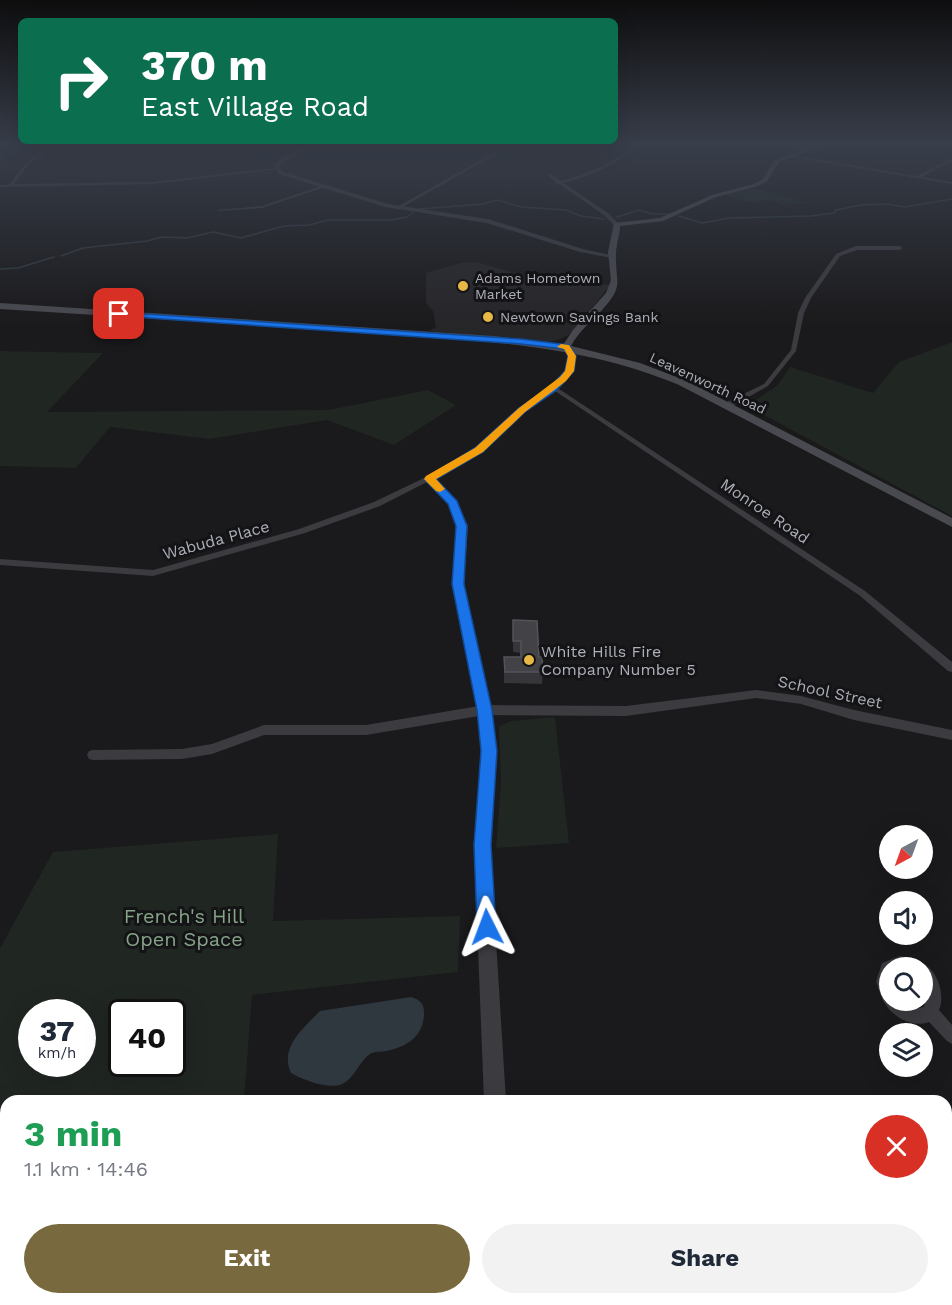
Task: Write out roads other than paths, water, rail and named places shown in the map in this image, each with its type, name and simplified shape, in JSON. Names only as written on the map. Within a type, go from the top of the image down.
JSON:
[{"type":"main road","points":[[566,347],[611,291],[615,274],[612,256],[617,233],[616,224],[661,219],[691,206]]},
{"type":"main road","name":"Leavenworth Road","points":[[0,306],[494,339],[566,347],[640,365],[664,374],[728,405],[952,523]]},
{"type":"street","points":[[219,210],[265,206]]},
{"type":"street","points":[[390,206],[488,221],[574,249],[612,256]]},
{"type":"street","points":[[397,208],[401,206]]},
{"type":"street","points":[[593,206],[616,224]]},
{"type":"street","points":[[728,405],[766,385],[794,350],[801,313],[808,298],[838,255],[856,248],[900,248]]},
{"type":"street","points":[[495,1095],[482,845],[489,751],[484,710],[459,594],[462,526],[453,503],[429,479],[479,450],[522,410],[554,388],[569,371],[572,356],[566,347]]},
{"type":"street","name":"Monroe Road","points":[[554,388],[862,593],[952,668]]},
{"type":"street","name":"Wabuda Place","points":[[0,562],[153,573],[302,531],[387,500],[429,479]]},
{"type":"street","name":"School Street","points":[[93,756],[182,754],[212,749],[264,730],[366,730],[484,710],[626,711],[756,694],[801,700],[854,715],[952,735]]},
{"type":"street","points":[[902,1011],[914,1017],[922,1018],[933,1015],[939,1006],[938,994],[933,983]]},
{"type":"street","points":[[933,1015],[952,1036]]},
{"type":"waterway","points":[[419,209],[459,206]]},
{"type":"waterway","points":[[517,206],[566,210],[581,216],[604,219]]},
{"type":"waterway","points":[[679,216],[702,223],[729,218],[811,216],[834,213],[836,210],[856,206]]},
{"type":"waterway","points":[[898,206],[911,206]]},
{"type":"waterway","points":[[617,217],[639,210],[652,214],[669,214]]},
{"type":"waterway","points":[[61,256],[83,248],[147,241],[162,237],[187,238],[213,232],[241,238],[284,226],[309,225],[328,220],[391,220],[407,217],[413,213]]},
{"type":"waterway","points":[[0,269],[18,268],[54,257]]},
{"type":"place","name":"Adams Hometown Market","points":[[463,286]]},
{"type":"place","name":"Newtown Savings Bank","points":[[488,317]]},
{"type":"place","name":"White Hills Fire Company Number 5","points":[[529,660]]},
{"type":"park label","name":"French's Hill Open Space","points":[[184,928]]}]
